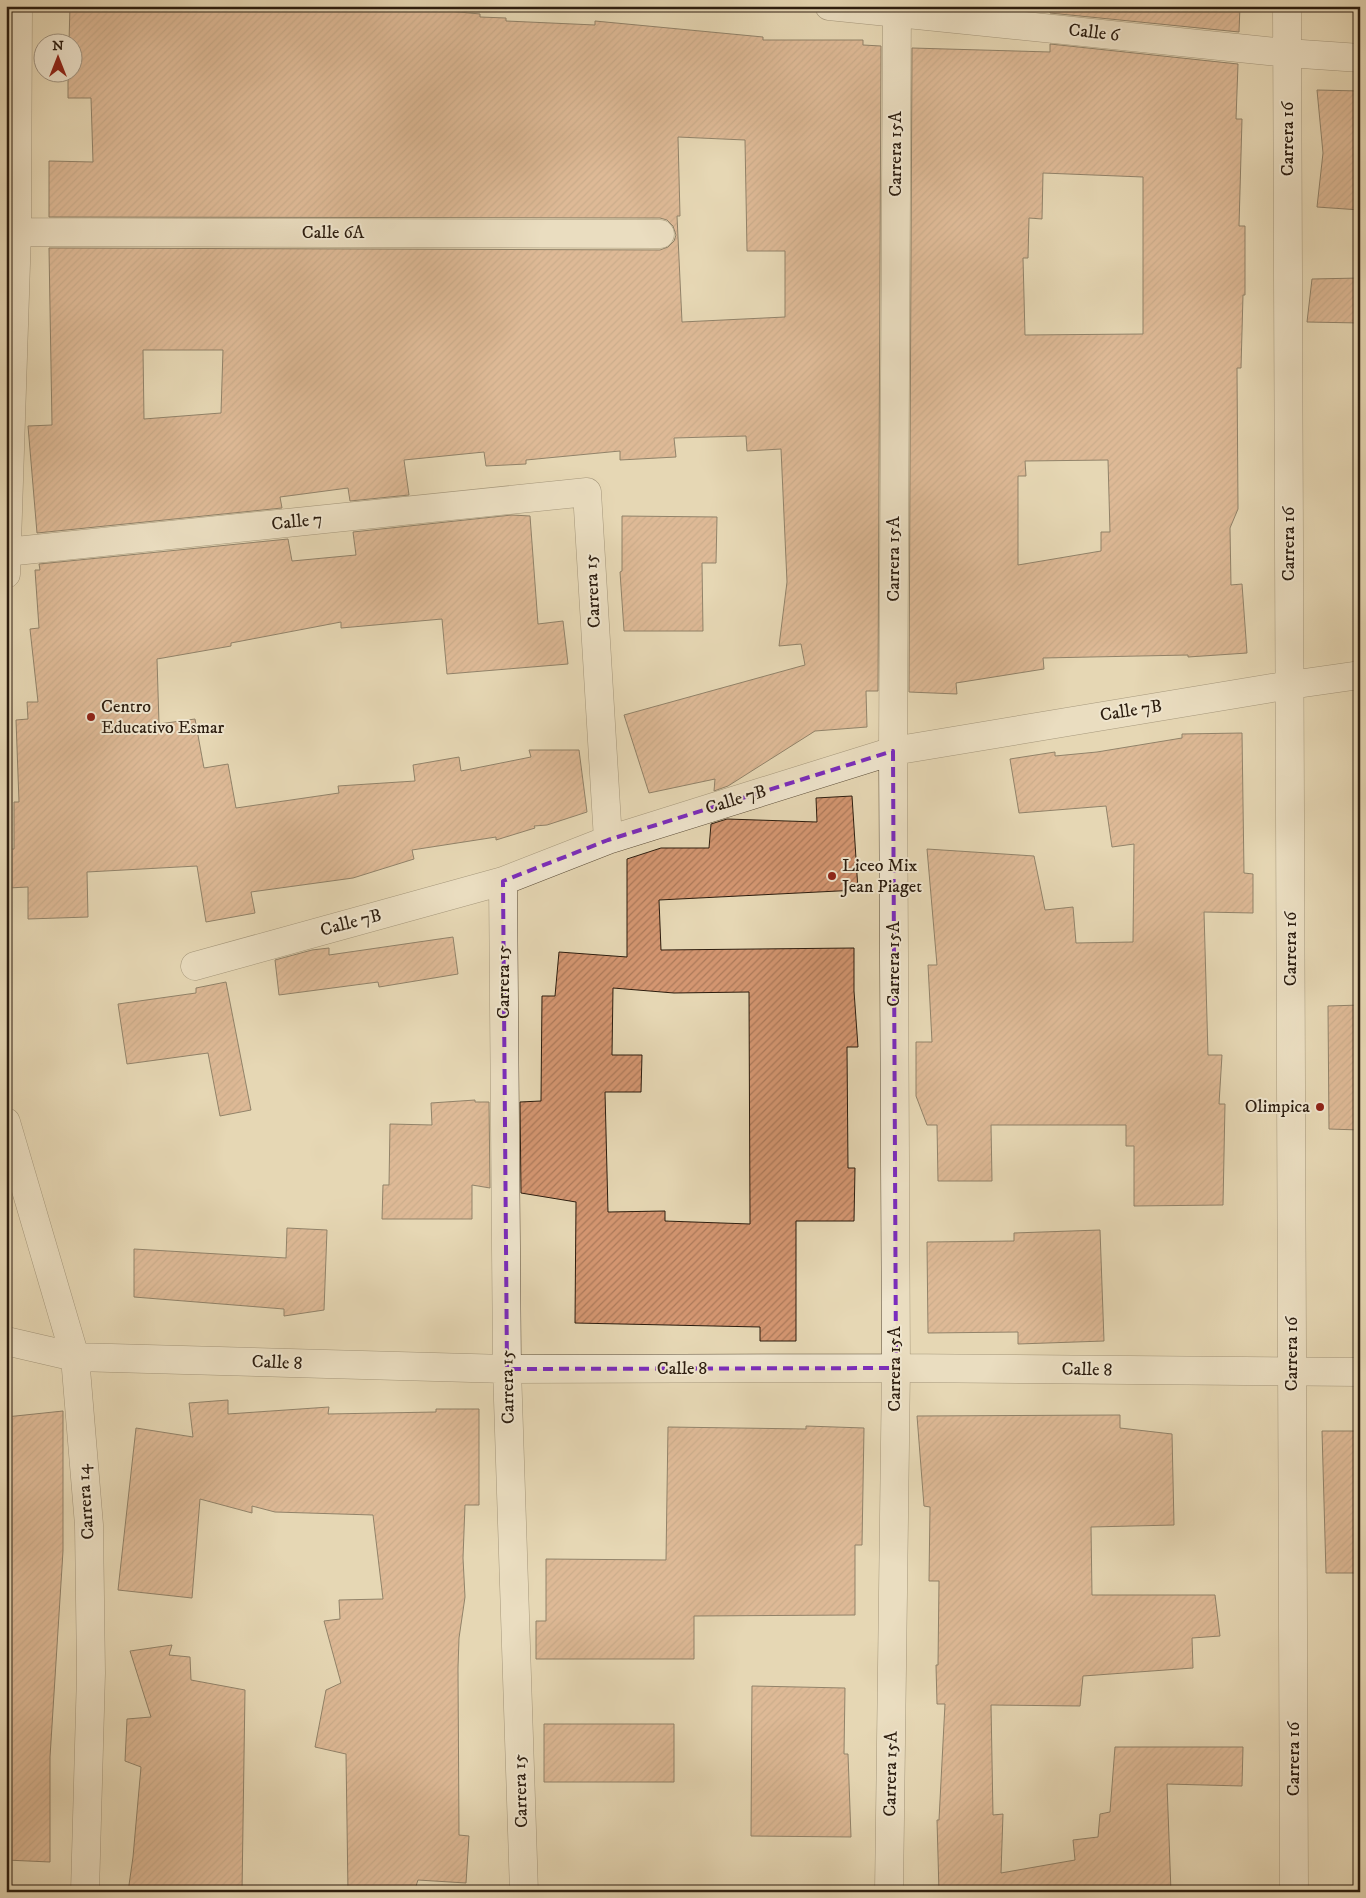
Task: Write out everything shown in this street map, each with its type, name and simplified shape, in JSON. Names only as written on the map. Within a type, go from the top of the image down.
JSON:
[{"type":"street","points":[[7,559],[12,232],[18,6]]},
{"type":"street","name":"Calle 6","points":[[829,6],[897,9],[1287,53],[1360,58]]},
{"type":"street","name":"Carrera 16","points":[[1287,6],[1294,1892]]},
{"type":"street","name":"Carrera 15A","points":[[889,1892],[896,1368],[893,751],[897,9]]},
{"type":"street","name":"Calle 6A","points":[[12,232],[660,234]]},
{"type":"street","name":"Calle 7","points":[[7,559],[587,492]]},
{"type":"street","name":"Carrera 15","points":[[587,492],[608,840]]},
{"type":"street","points":[[1290,685],[1360,675]]},
{"type":"street","name":"Calle 7B","points":[[196,966],[503,881],[608,840],[893,751],[1290,685]]},
{"type":"street","name":"Carrera 15","points":[[503,881],[507,1369],[524,1892]]},
{"type":"street","name":"Carrera 14","points":[[6,1122],[75,1357],[89,1524],[91,1673],[85,1892]]},
{"type":"street","name":"Calle 8","points":[[6,1341],[75,1357],[507,1369],[896,1368],[1360,1372]]},
{"type":"highlighted area","points":[[893,751],[896,1368],[507,1369],[503,881],[608,840]]},
{"type":"building","points":[[70,6],[396,6],[480,14],[480,17],[506,18],[506,21],[595,25],[595,21],[763,37],[763,40],[863,40],[863,45],[881,46],[878,691],[866,691],[867,727],[815,731],[728,786],[714,791],[715,779],[649,793],[624,715],[805,665],[801,644],[779,646],[787,582],[781,449],[747,451],[746,436],[674,438],[676,457],[620,460],[620,451],[526,460],[526,464],[486,466],[484,452],[404,460],[409,495],[350,501],[348,488],[280,497],[282,508],[37,533],[28,426],[52,425],[49,248],[660,250],[668,247],[674,241],[676,235],[673,226],[667,220],[660,218],[49,217],[49,161],[93,162],[91,98],[68,98],[68,82],[82,82],[82,32],[69,32]],"holes":[[[678,137],[745,140],[747,251],[785,251],[785,317],[682,322],[677,216],[680,216]],[[143,350],[223,350],[221,413],[144,419]]]},
{"type":"building","points":[[1049,6],[1240,6],[1239,32],[1050,13]]},
{"type":"building","points":[[1050,44],[1238,64],[1236,119],[1242,119],[1239,226],[1245,226],[1245,295],[1243,295],[1241,368],[1237,368],[1238,509],[1230,528],[1231,585],[1242,584],[1247,653],[1188,657],[1188,655],[1043,658],[1044,669],[956,683],[957,694],[909,692],[912,48],[1050,52]],"holes":[[[1043,173],[1143,177],[1143,334],[1025,335],[1023,258],[1028,258],[1029,218],[1042,219]],[[1108,460],[1110,532],[1101,532],[1101,551],[1018,565],[1018,476],[1026,476],[1025,461]]]},
{"type":"building","points":[[1317,90],[1360,91],[1360,210],[1317,207],[1323,153]]},
{"type":"building","points":[[1360,278],[1360,323],[1307,322],[1312,279]]},
{"type":"building","points":[[512,515],[530,516],[538,624],[563,621],[568,664],[447,674],[442,619],[341,628],[341,622],[231,643],[231,646],[157,659],[159,724],[195,719],[204,768],[228,764],[236,808],[339,793],[338,786],[415,781],[413,765],[459,757],[461,771],[531,757],[529,750],[579,750],[587,812],[547,825],[534,826],[535,828],[496,840],[496,837],[412,850],[414,859],[353,878],[251,892],[255,913],[206,922],[197,866],[87,872],[88,917],[28,919],[28,887],[8,888],[7,849],[14,849],[14,802],[19,802],[16,720],[28,719],[27,702],[38,702],[30,629],[39,628],[35,570],[40,570],[39,564],[288,539],[292,561],[356,555],[353,532]]},
{"type":"building","points":[[622,516],[717,517],[716,563],[702,563],[703,631],[624,631],[620,572],[622,571]]},
{"type":"building","points":[[1242,733],[1244,873],[1253,874],[1253,913],[1204,912],[1208,1055],[1222,1055],[1219,1104],[1225,1104],[1223,1205],[1134,1206],[1134,1146],[1126,1146],[1126,1125],[991,1125],[992,1181],[938,1181],[937,1125],[927,1125],[916,1096],[916,1042],[932,1042],[928,965],[937,965],[927,849],[1034,856],[1045,910],[1073,907],[1076,943],[1133,942],[1134,844],[1112,847],[1106,806],[1019,813],[1010,759],[1055,752],[1055,756],[1097,752],[1182,738],[1182,734]]},
{"type":"building","points":[[852,796],[858,890],[659,900],[661,950],[854,948],[854,991],[858,1047],[847,1047],[848,1168],[855,1168],[854,1221],[796,1221],[796,1341],[760,1341],[760,1327],[575,1323],[576,1202],[521,1193],[520,1102],[541,1101],[542,996],[555,996],[559,952],[627,957],[627,859],[661,848],[709,848],[711,824],[727,819],[817,822],[816,798]],"holes":[[[613,988],[674,993],[749,992],[750,1224],[665,1221],[665,1211],[608,1212],[605,1092],[641,1092],[642,1055],[612,1055]]]},
{"type":"building","points":[[453,937],[458,974],[379,987],[378,982],[279,995],[275,960],[312,950],[329,948],[329,955]]},
{"type":"building","points":[[226,982],[251,1110],[220,1116],[208,1053],[127,1064],[118,1004],[196,993],[196,988]]},
{"type":"building","points":[[1360,1005],[1360,1130],[1329,1129],[1328,1006]]},
{"type":"building","points":[[475,1100],[475,1102],[489,1102],[490,1188],[472,1185],[472,1219],[382,1219],[383,1185],[389,1185],[390,1124],[432,1125],[431,1103]]},
{"type":"building","points":[[287,1228],[327,1230],[324,1310],[284,1316],[284,1309],[134,1297],[134,1249],[286,1258]]},
{"type":"building","points":[[1100,1230],[1104,1341],[1018,1344],[1018,1332],[928,1333],[927,1242],[1014,1241],[1014,1233]]},
{"type":"building","points":[[228,1400],[228,1414],[329,1407],[328,1414],[436,1412],[436,1409],[479,1409],[479,1505],[465,1505],[463,1558],[465,1597],[459,1638],[458,1668],[459,1835],[469,1836],[466,1883],[418,1880],[414,1892],[348,1892],[346,1754],[315,1747],[326,1690],[341,1683],[324,1621],[340,1619],[339,1600],[383,1599],[373,1515],[275,1512],[252,1506],[252,1513],[200,1499],[192,1598],[118,1590],[136,1428],[193,1437],[189,1403]]},
{"type":"building","points":[[63,1411],[63,1551],[50,1757],[50,1862],[6,1860],[6,1417]]},
{"type":"building","points":[[1120,1415],[1120,1428],[1172,1434],[1174,1525],[1091,1527],[1092,1595],[1215,1595],[1220,1636],[1192,1638],[1193,1668],[1083,1676],[1080,1706],[991,1705],[993,1815],[1003,1814],[1001,1873],[1075,1860],[1073,1840],[1098,1837],[1100,1814],[1110,1812],[1115,1747],[1243,1747],[1242,1786],[1167,1784],[1171,1892],[939,1892],[937,1820],[939,1820],[945,1704],[937,1704],[936,1665],[938,1665],[939,1581],[929,1581],[930,1507],[924,1506],[917,1416]]},
{"type":"building","points":[[806,1426],[864,1428],[862,1545],[855,1545],[855,1615],[694,1616],[694,1659],[536,1659],[536,1621],[546,1621],[546,1559],[666,1560],[668,1427],[806,1429]]},
{"type":"building","points":[[1322,1431],[1360,1431],[1360,1573],[1326,1573]]},
{"type":"building","points":[[172,1645],[169,1655],[190,1657],[191,1680],[245,1690],[242,1892],[128,1892],[141,1767],[125,1761],[127,1719],[151,1717],[130,1651]]},
{"type":"building","points":[[752,1686],[845,1688],[844,1754],[848,1754],[851,1837],[751,1836]]},
{"type":"building","points":[[544,1724],[674,1724],[674,1782],[544,1782]]},
{"type":"place","name":"Centro Educativo Esmar","points":[[91,717]]},
{"type":"place","name":"Liceo Mix Jean Piaget","points":[[832,876]]},
{"type":"place","name":"Olimpica","points":[[1320,1107]]}]
